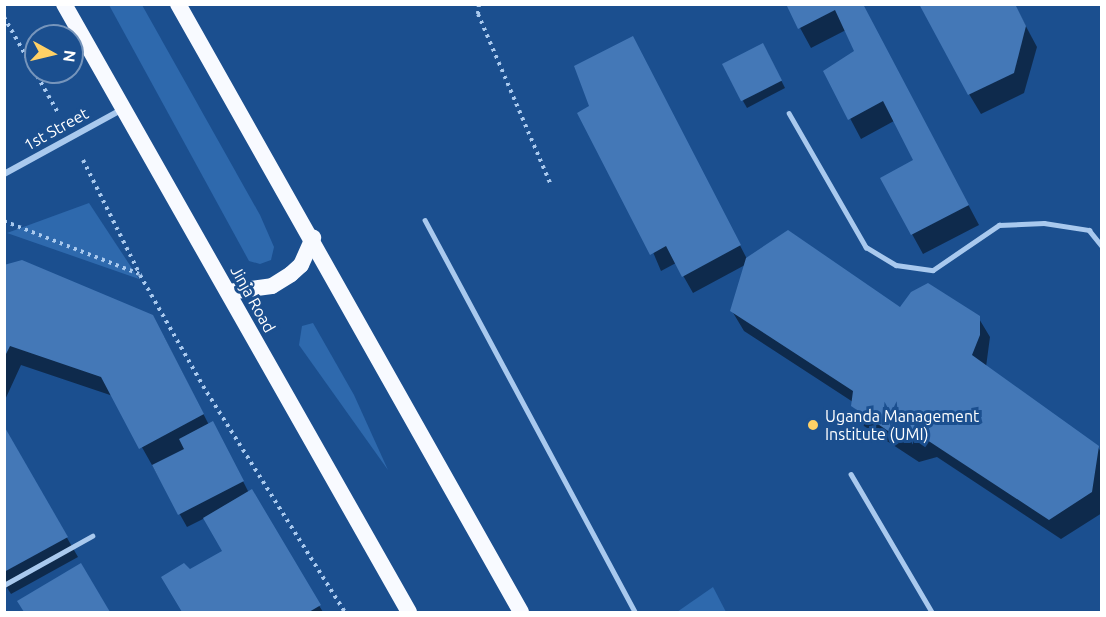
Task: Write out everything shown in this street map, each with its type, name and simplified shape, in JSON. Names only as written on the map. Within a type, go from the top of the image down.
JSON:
[{"type":"highway","name":"Jinja Road","points":[[64,4],[122,110],[229,292],[409,612]]},
{"type":"highway","points":[[178,4],[313,238],[521,612]]},
{"type":"highway","points":[[229,292],[272,286],[291,274],[301,265],[313,238]]},
{"type":"street","name":"1st Street","points":[[4,174],[122,110]]},
{"type":"lane","points":[[789,113],[866,247],[896,265],[933,270],[999,225],[1044,223],[1089,231],[1101,246]]},
{"type":"lane","points":[[425,219],[635,612]]},
{"type":"lane","points":[[852,474],[932,612]]},
{"type":"lane","points":[[4,585],[92,536]]},
{"type":"path","points":[[479,4],[478,14],[550,183]]},
{"type":"path","points":[[4,17],[71,136],[140,275],[203,386],[345,612]]},
{"type":"path","points":[[4,221],[140,275]]},
{"type":"shaded area","points":[[109,5],[142,5],[260,215],[274,247],[271,260],[260,264],[249,261]]},
{"type":"shaded area","points":[[89,203],[139,279],[7,233]]},
{"type":"shaded area","points":[[313,323],[354,395],[388,470],[299,345],[302,326]]},
{"type":"shaded area","points":[[713,587],[726,612],[677,612]]},
{"type":"building","points":[[786,4],[863,4],[969,205],[911,235],[880,178],[913,160],[883,101],[848,120],[823,71],[854,51],[835,10],[798,29]]},
{"type":"building","points":[[919,4],[1015,4],[1026,26],[1014,73],[968,95]]},
{"type":"building","points":[[633,36],[741,245],[682,277],[666,246],[650,255],[577,113],[589,106],[574,66]]},
{"type":"building","points":[[763,43],[782,80],[741,101],[722,64]]},
{"type":"building","points":[[788,230],[900,307],[911,292],[928,283],[980,316],[980,335],[972,355],[1099,446],[1092,492],[1049,520],[924,438],[906,443],[851,406],[853,391],[730,311],[746,258]]},
{"type":"building","points":[[22,260],[153,315],[204,414],[139,449],[101,377],[10,346],[4,358],[4,265]]},
{"type":"building","points":[[213,421],[244,481],[178,515],[152,465],[184,449],[179,439]]},
{"type":"building","points":[[4,426],[68,537],[4,572]]},
{"type":"building","points":[[252,489],[321,605],[309,612],[182,612],[161,577],[184,563],[190,569],[222,551],[203,518]]},
{"type":"building","points":[[81,563],[110,612],[24,612],[17,601]]},
{"type":"place","name":"Uganda Management Institute (UMI)","points":[[813,425]]}]
